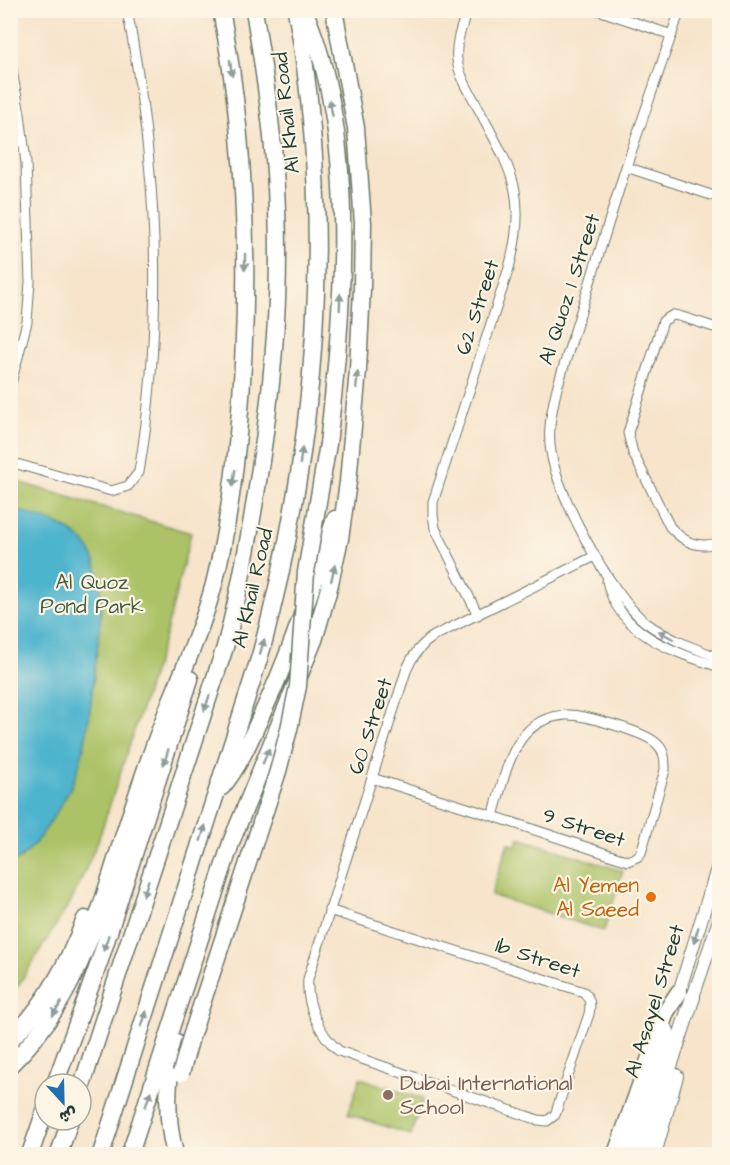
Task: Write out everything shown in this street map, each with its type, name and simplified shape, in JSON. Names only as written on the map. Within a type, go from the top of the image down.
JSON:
[{"type":"highway","points":[[10,1065],[45,1027],[68,991],[85,951],[155,743],[196,640],[214,585],[231,498],[240,425],[244,339],[243,178],[234,87],[221,10]]},
{"type":"highway","name":"Al Khail Road","points":[[86,1072],[225,647],[244,571],[254,514],[274,358],[278,246],[271,134],[254,10]]},
{"type":"highway","name":"Al Khail Road","points":[[101,1155],[260,656],[279,580],[294,503],[308,403],[315,294],[315,169],[306,78],[296,10]]},
{"type":"highway","points":[[182,1155],[177,1118],[181,1073],[190,1037],[290,729],[300,665],[306,572],[328,444],[340,308],[341,188],[333,115],[324,70],[304,10]]},
{"type":"highway","points":[[130,1155],[232,840],[306,663],[322,616],[334,567],[348,482],[361,331],[363,201],[354,116],[333,10]]},
{"type":"highway","points":[[215,794],[240,762],[281,673],[348,482]]},
{"type":"highway","points":[[59,1072],[99,963],[187,693],[196,640]]},
{"type":"highway","points":[[175,1155],[168,1112],[172,1063],[221,905],[253,787]]},
{"type":"highway","points":[[10,1040],[27,1023],[49,993],[71,953],[96,895],[110,877]]},
{"type":"highway","points":[[616,1155],[666,1012],[686,994]]},
{"type":"highway","points":[[30,1155],[38,1132]]},
{"type":"highway","points":[[59,1155],[66,1132]]},
{"type":"main road","name":"Al Asayel Street","points":[[641,1155],[653,1098],[686,994],[720,859]]},
{"type":"main road","name":"Al Asayel Street","points":[[686,994],[720,917]]},
{"type":"main road","points":[[654,1155],[694,1015],[686,994]]},
{"type":"main road","name":"Al Asayel Street","points":[[628,1155],[653,1098]]},
{"type":"street","points":[[10,462],[111,491],[128,486],[138,472],[153,343],[156,251],[146,121],[127,10]]},
{"type":"street","name":"62 Street","points":[[467,10],[457,41],[457,62],[464,82],[510,172],[518,211],[517,237],[509,268],[433,502],[435,528],[478,615]]},
{"type":"street","points":[[597,10],[672,35]]},
{"type":"street","name":"Al Quoz 1 Street","points":[[680,10],[627,167],[557,388],[549,432],[553,467],[559,483],[606,576],[624,601],[644,621],[680,642],[720,658]]},
{"type":"street","points":[[10,60],[26,163],[30,262],[27,322],[14,360],[10,387]]},
{"type":"street","points":[[627,167],[720,198]]},
{"type":"street","points":[[720,329],[673,315],[663,321],[628,433],[633,453],[670,527],[690,543],[704,546],[720,543]]},
{"type":"street","name":"60 Street","points":[[312,1008],[307,989],[308,978],[406,671],[414,654],[426,641],[595,556]]},
{"type":"street","name":"Al Quoz 1 Street","points":[[606,576],[617,605],[636,628],[667,649],[720,667]]},
{"type":"street","name":"9 Street","points":[[372,778],[493,816],[620,860],[633,860],[641,853],[665,770],[663,751],[649,738],[581,716],[567,715],[539,722],[528,730],[513,751],[493,816]]},
{"type":"street","name":"1b Street","points":[[312,1008],[323,1033],[330,1044],[339,1051],[542,1121],[551,1119],[557,1111],[591,1006],[589,998],[577,988],[329,910]]},
{"type":"street","points":[[719,1155],[720,1143]]},
{"type":"green space","name":"Al Quoz Pond Park","points":[[11,480],[191,533],[166,633],[98,841],[73,898],[11,997]]},
{"type":"green space","points":[[519,838],[623,871],[604,931],[491,895],[508,843],[517,846]]},
{"type":"green space","points":[[360,1078],[423,1099],[411,1135],[348,1114]]},
{"type":"water","points":[[11,508],[67,529],[86,544],[97,568],[101,614],[88,725],[76,774],[68,793],[46,828],[31,848],[11,865]]},
{"type":"place","name":"Al Yemen Al Saeed","points":[[651,897]]},
{"type":"place","name":"Dubai International School","points":[[388,1095]]}]
